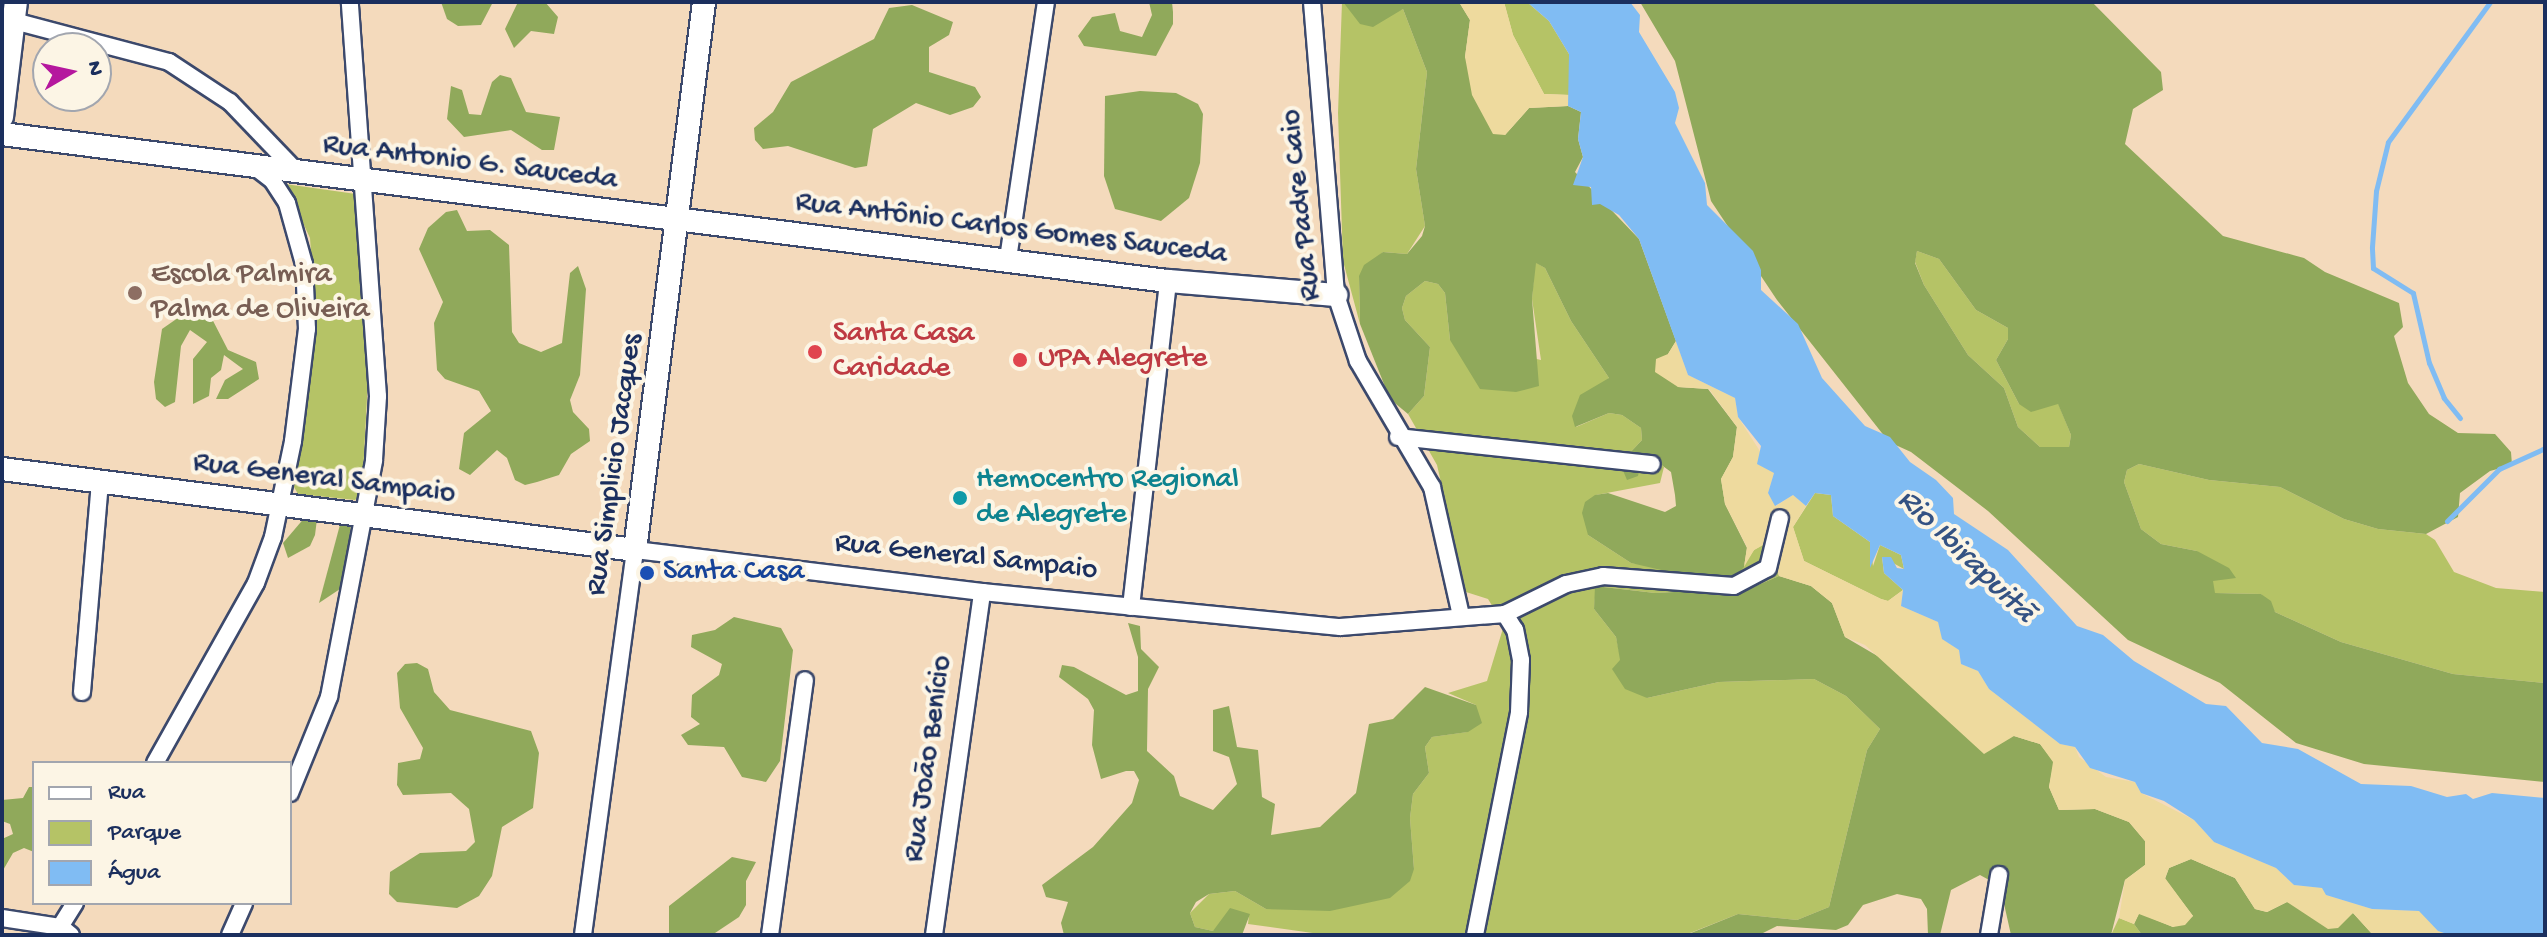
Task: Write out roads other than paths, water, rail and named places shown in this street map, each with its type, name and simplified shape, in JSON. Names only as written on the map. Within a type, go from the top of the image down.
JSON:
[{"type":"street","points":[[292,788],[329,697],[365,515],[378,396],[350,2]]},
{"type":"street","name":"Rua Simplicio Jacques","points":[[583,935],[679,220],[704,2]]},
{"type":"street","points":[[1008,259],[1046,2]]},
{"type":"street","name":"Rua Padre Caio","points":[[1312,2],[1336,295],[1358,361],[1398,437],[1432,487],[1461,616]]},
{"type":"street","points":[[2,117],[15,12]]},
{"type":"street","name":"Rua Antonio G. Sauceda","points":[[15,12],[169,62],[230,102],[298,173],[679,220]]},
{"type":"street","points":[[2,134],[298,173]]},
{"type":"street","points":[[156,761],[256,583],[280,505],[307,329],[304,264],[287,203],[272,180],[250,165]]},
{"type":"street","name":"Rua Antônio Carlos Gomes Sauceda","points":[[679,220],[1168,281],[1336,295]]},
{"type":"street","points":[[1131,607],[1168,281]]},
{"type":"street","points":[[1398,437],[1652,464]]},
{"type":"street","name":"Rua General Sampaio","points":[[2,469],[982,592],[1340,627],[1505,614],[1566,584],[1603,576],[1734,586],[1754,579],[1768,568],[1780,518]]},
{"type":"street","points":[[82,692],[100,482]]},
{"type":"street","name":"Rua João Benício","points":[[934,935],[982,592]]},
{"type":"street","points":[[1475,935],[1519,712],[1521,660],[1515,630],[1505,614]]},
{"type":"street","points":[[770,935],[805,680]]},
{"type":"street","points":[[1989,935],[1999,875]]},
{"type":"street","points":[[2,918],[63,932],[74,905]]},
{"type":"street","points":[[230,935],[243,905]]},
{"type":"water","name":"Rio Ibirapuitã","points":[[1527,2],[1630,2],[1640,15],[1639,32],[1675,92],[1679,108],[1675,123],[1705,183],[1707,205],[1753,251],[1761,270],[1761,290],[1798,324],[1822,378],[1865,426],[1890,437],[1910,462],[1936,480],[1953,498],[1954,514],[2008,550],[2077,626],[2103,635],[2134,661],[2206,704],[2226,706],[2262,743],[2298,749],[2361,784],[2411,786],[2447,797],[2466,794],[2473,799],[2492,793],[2545,798],[2545,934],[2450,935],[2438,931],[2419,911],[2372,909],[2326,895],[2322,888],[2294,885],[2276,868],[2214,842],[2194,820],[2164,801],[2141,793],[2135,782],[2090,768],[2075,747],[2060,744],[1989,689],[1978,671],[1961,664],[1959,650],[1942,639],[1938,622],[1901,606],[1903,590],[1884,573],[1882,557],[1891,557],[1897,568],[1904,569],[1901,555],[1880,545],[1870,568],[1870,542],[1833,516],[1831,495],[1815,493],[1806,506],[1793,495],[1775,506],[1768,493],[1774,473],[1757,464],[1761,446],[1738,417],[1735,398],[1688,375],[1639,239],[1619,215],[1600,204],[1592,205],[1591,187],[1573,185],[1583,157],[1578,139],[1581,112],[1568,106],[1569,54],[1549,21]]},
{"type":"waterway","points":[[2460,418],[2444,398],[2429,363],[2413,293],[2373,268],[2376,191],[2388,142],[2490,2]]},
{"type":"waterway","points":[[2447,521],[2499,469],[2545,448]]},
{"type":"place","name":"Escola Palmira Palma de Oliveira","points":[[135,293]]},
{"type":"place","name":"Santa Casa Caridade","points":[[815,352]]},
{"type":"place","name":"UPA Alegrete","points":[[1020,360]]},
{"type":"place","name":"Hemocentro Regional de Alegrete","points":[[960,498]]},
{"type":"place","name":"Santa Casa","points":[[647,573]]}]
